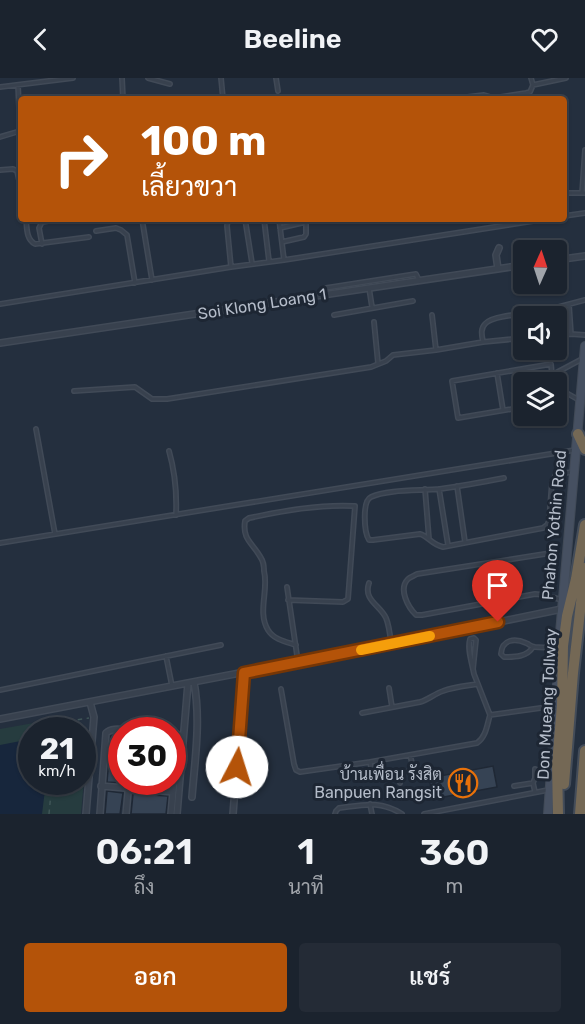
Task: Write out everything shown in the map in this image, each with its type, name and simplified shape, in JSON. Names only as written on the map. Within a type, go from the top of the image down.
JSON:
[{"type":"highway","points":[[578,434],[581,450]]},
{"type":"highway","name":"Don Mueang Tollway","points":[[552,814],[562,705],[563,646],[585,525]]},
{"type":"highway","name":"Phahon Yothin Road","points":[[552,814],[573,673],[585,568]]},
{"type":"highway","points":[[580,814],[585,751]]},
{"type":"main road","name":"Phahon Yothin Road","points":[[578,434],[585,346]]},
{"type":"main road","name":"Phahon Yothin Road","points":[[552,814],[550,789],[562,600],[575,472],[581,450]]},
{"type":"street","points":[[498,268],[496,255],[499,248]]},
{"type":"street","points":[[567,258],[585,255]]},
{"type":"street","name":"Soi Klong Loang 1","points":[[0,343],[513,266]]},
{"type":"street","points":[[0,719],[562,609]]},
{"type":"street","points":[[233,814],[244,673]]},
{"type":"street","points":[[191,683],[198,700],[192,797]]},
{"type":"street","points":[[177,814],[191,683]]},
{"type":"street","points":[[90,702],[94,717]]},
{"type":"street","points":[[100,814],[101,784],[108,731]]},
{"type":"street","points":[[96,783],[108,784]]},
{"type":"street","points":[[86,814],[88,795]]},
{"type":"street","points":[[126,814],[128,795]]},
{"type":"street","points":[[171,814],[173,795]]},
{"type":"lane","points":[[0,87],[73,78]]},
{"type":"lane","points":[[123,78],[123,96]]},
{"type":"lane","points":[[148,78],[170,84]]},
{"type":"lane","points":[[220,78],[223,96]]},
{"type":"lane","points":[[276,78],[278,91]]},
{"type":"lane","points":[[507,96],[530,92],[533,85],[531,78]]},
{"type":"lane","points":[[533,85],[564,78]]},
{"type":"lane","points":[[18,85],[19,96]]},
{"type":"lane","points":[[0,136],[18,132]]},
{"type":"lane","points":[[567,193],[584,193],[585,150]]},
{"type":"lane","points":[[0,170],[13,169],[17,171],[18,176]]},
{"type":"lane","points":[[567,216],[585,213]]},
{"type":"lane","points":[[26,222],[28,237],[35,244],[89,237]]},
{"type":"lane","points":[[42,222],[39,228],[42,244]]},
{"type":"lane","points":[[142,222],[152,280]]},
{"type":"lane","points":[[228,222],[231,267]]},
{"type":"lane","points":[[245,222],[252,263]]},
{"type":"lane","points":[[264,222],[269,261]]},
{"type":"lane","points":[[279,222],[285,260]]},
{"type":"lane","points":[[280,228],[302,222]]},
{"type":"lane","points":[[282,242],[304,237],[306,222]]},
{"type":"lane","points":[[0,304],[527,222]]},
{"type":"lane","points":[[96,231],[116,228],[128,235],[135,283]]},
{"type":"lane","points":[[322,295],[326,288],[416,274],[419,280]]},
{"type":"lane","points":[[369,288],[372,308]]},
{"type":"lane","points":[[563,306],[585,300]]},
{"type":"lane","points":[[334,315],[413,301]]},
{"type":"lane","points":[[569,304],[571,334]]},
{"type":"lane","points":[[432,315],[436,350]]},
{"type":"lane","points":[[483,342],[482,332],[485,324],[492,319],[513,317]]},
{"type":"lane","points":[[374,322],[378,363]]},
{"type":"lane","points":[[567,334],[585,335]]},
{"type":"lane","points":[[74,391],[135,387],[152,399],[167,399],[371,367],[386,361],[393,355],[513,339]]},
{"type":"lane","points":[[558,372],[584,358]]},
{"type":"lane","points":[[513,409],[458,418],[452,381],[551,364],[552,372]]},
{"type":"lane","points":[[497,373],[503,410]]},
{"type":"lane","points":[[567,393],[580,401]]},
{"type":"lane","points":[[36,429],[55,534]]},
{"type":"lane","points":[[0,543],[581,450]]},
{"type":"lane","points":[[169,451],[174,468],[176,515]]},
{"type":"lane","points":[[504,478],[439,489],[396,492],[369,497],[365,507],[365,534],[369,540],[373,540],[420,534],[442,547],[543,528],[549,521],[552,482],[556,474],[575,472]]},
{"type":"lane","points":[[457,486],[465,542]]},
{"type":"lane","points":[[426,489],[430,541]]},
{"type":"lane","points":[[439,489],[448,545]]},
{"type":"lane","points":[[288,600],[343,602],[348,599],[355,506],[284,511],[249,518],[245,521],[245,534],[261,558],[265,574],[264,621],[271,634],[296,645]]},
{"type":"lane","points":[[551,553],[417,574],[407,579],[404,595],[410,609],[416,615],[535,594],[562,600]]},
{"type":"lane","points":[[369,583],[368,594],[387,620],[391,644]]},
{"type":"lane","points":[[287,587],[298,662]]},
{"type":"lane","points":[[281,690],[296,770],[306,772],[477,743],[482,740],[490,715],[473,669],[469,644],[470,639],[474,638],[476,648],[473,669]]},
{"type":"lane","points":[[533,647],[527,654],[518,656],[504,657],[501,654],[503,644],[511,641],[533,647],[560,647]]},
{"type":"lane","points":[[0,690],[221,645]]},
{"type":"lane","points":[[166,656],[172,686]]},
{"type":"lane","points":[[362,713],[427,700],[439,692],[478,684]]},
{"type":"lane","points":[[389,688],[392,707]]},
{"type":"lane","points":[[490,715],[556,706]]},
{"type":"lane","points":[[370,762],[373,778],[376,779],[412,770],[410,755]]},
{"type":"lane","points":[[535,792],[533,783],[536,769]]},
{"type":"lane","points":[[399,774],[400,783]]},
{"type":"lane","points":[[514,786],[533,783]]},
{"type":"lane","points":[[424,814],[550,789]]},
{"type":"lane","points":[[370,804],[372,814]]},
{"type":"lane","points":[[335,814],[339,808],[370,804],[392,808],[402,814]]},
{"type":"path","points":[[50,814],[51,795]]},
{"type":"green space","points":[[18,726],[18,795],[83,795],[81,814],[0,814],[0,729]]},
{"type":"water","points":[[18,742],[18,795],[44,795],[42,814],[0,814],[0,745]]},
{"type":"building","name":"บ้านเพื่อน รังสิต Banpuen Rangsit","points":[[493,766],[497,787],[433,799],[429,778]]},
{"type":"building","points":[[107,791],[108,795],[123,795],[120,814],[105,814]]},
{"type":"building","points":[[133,795],[168,796],[166,814],[131,814]]},
{"type":"slow traffic","points":[[361,650],[430,636]]},
{"type":"place","name":"บ้านเพื่อน รังสิต Banpuen Rangsit","points":[[463,783]]},
{"type":"route","points":[[237,767],[244,673],[498,622]]}]
